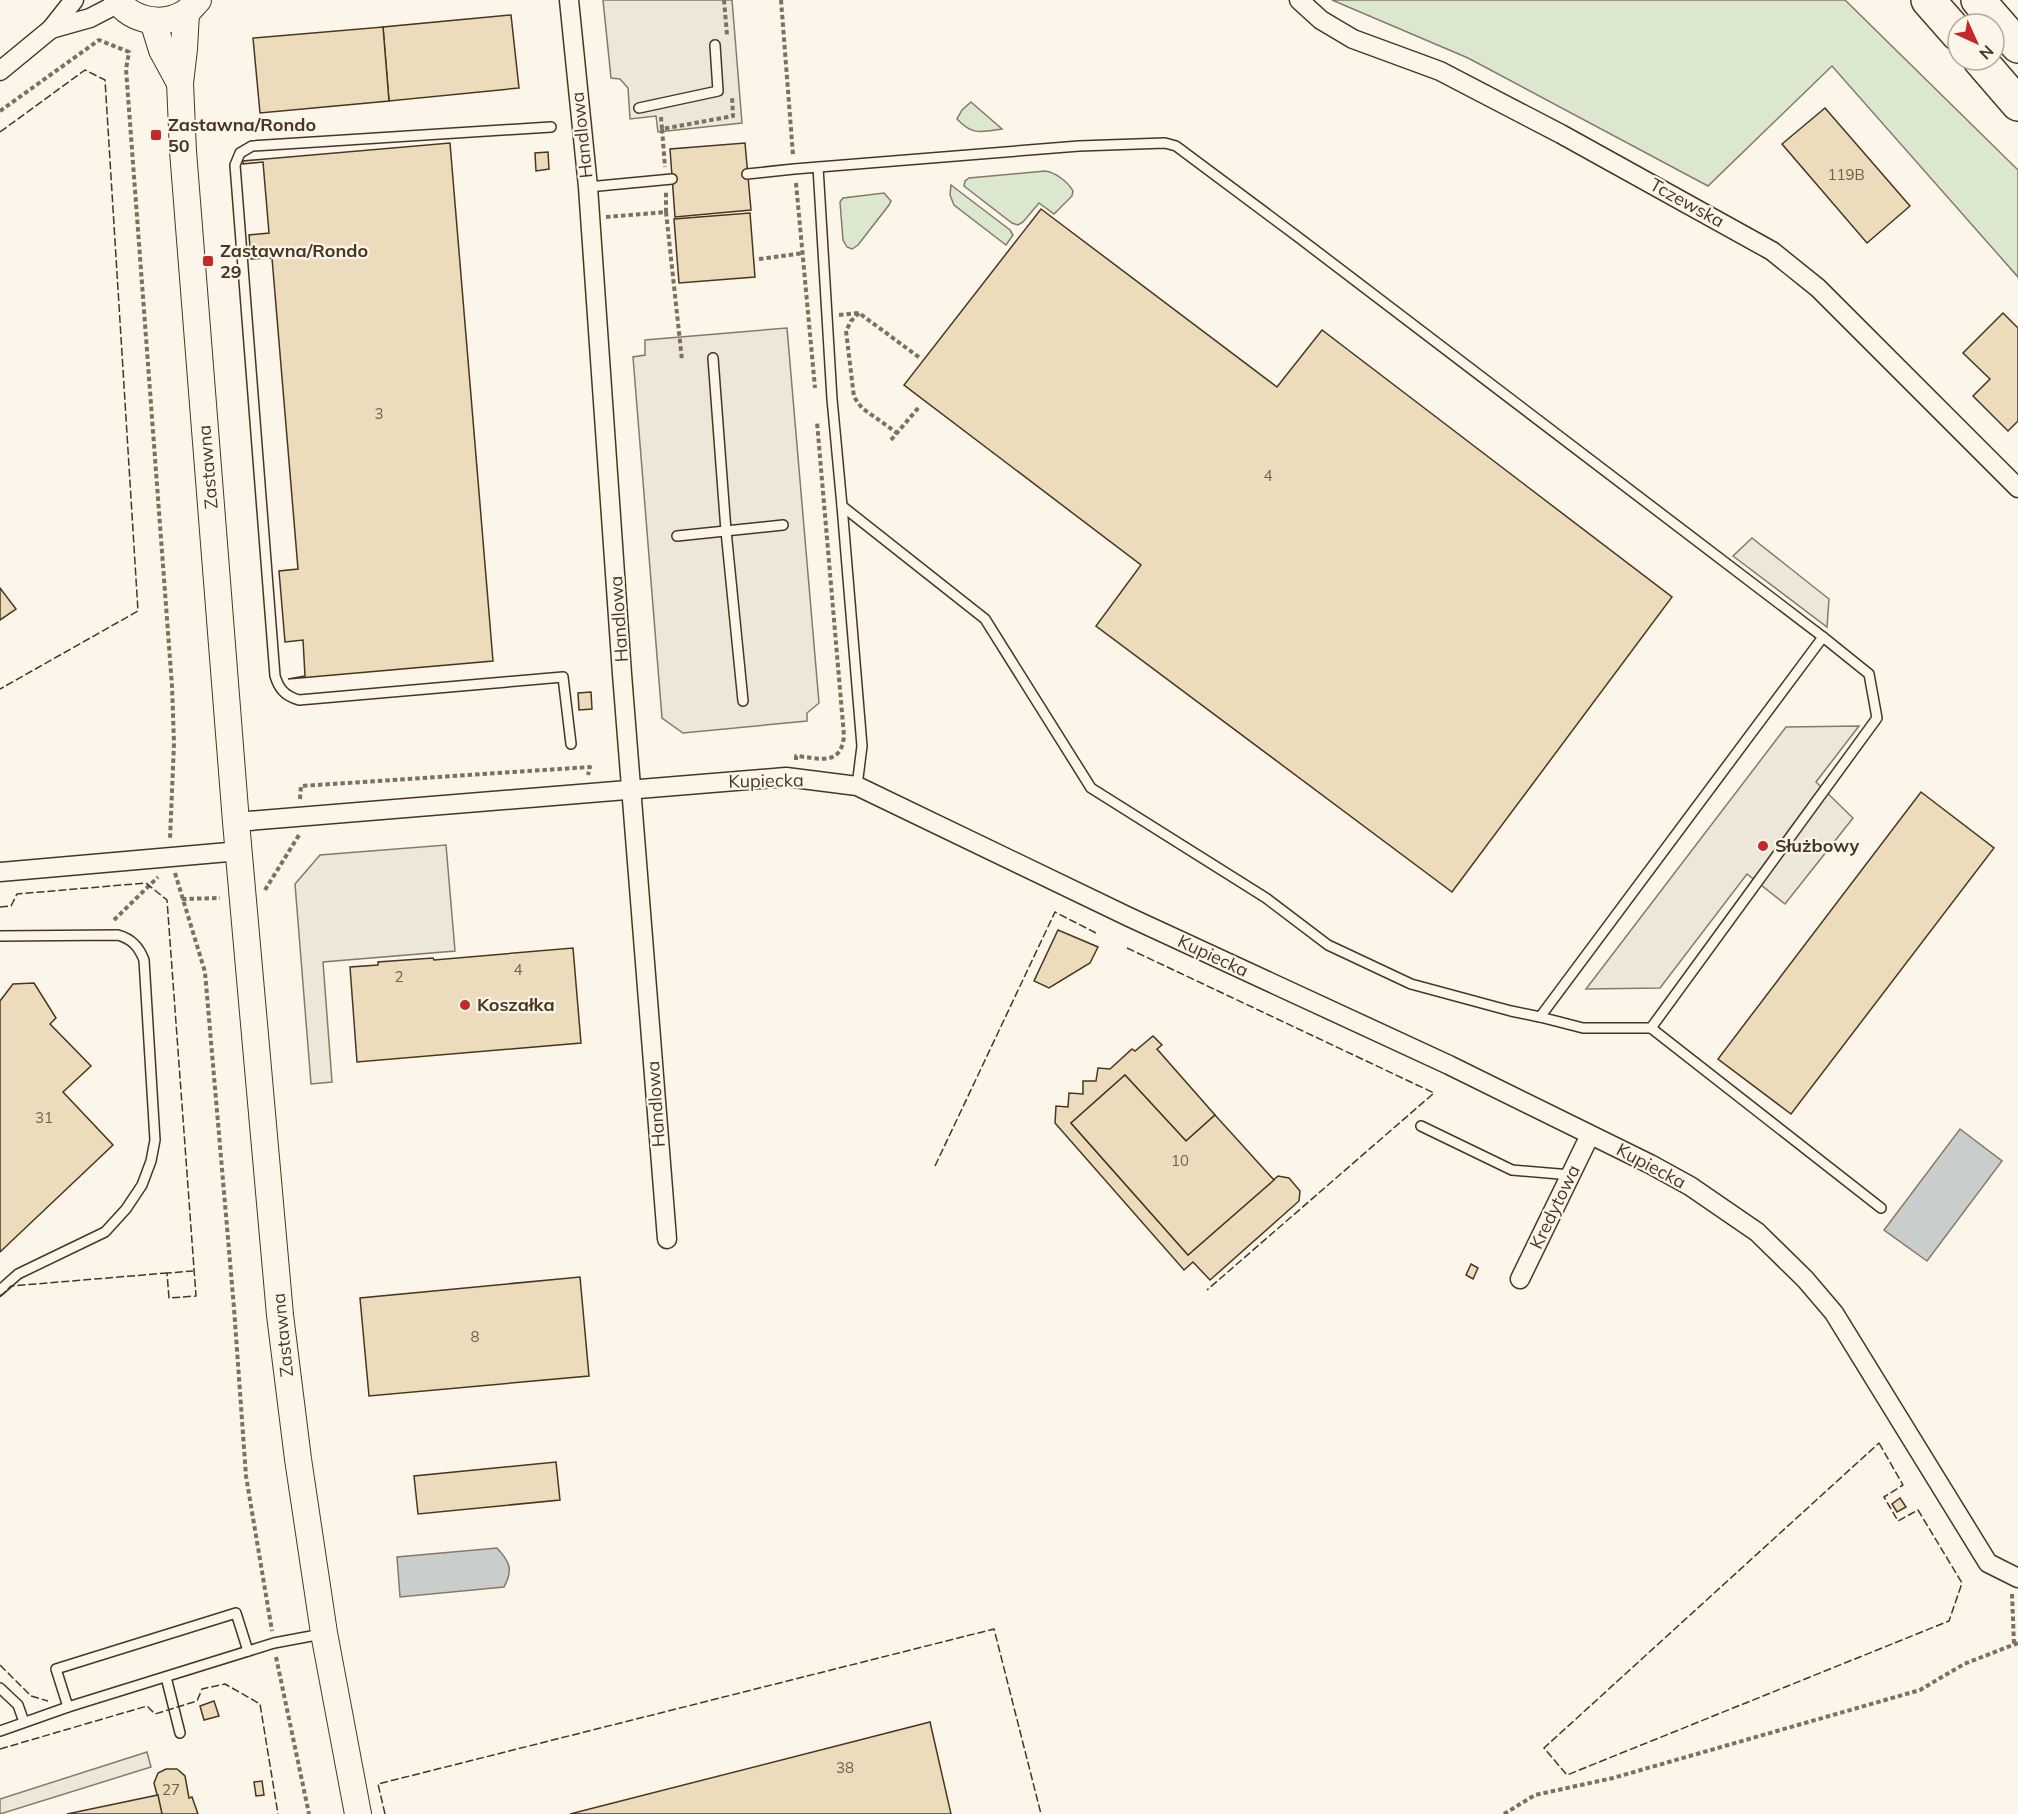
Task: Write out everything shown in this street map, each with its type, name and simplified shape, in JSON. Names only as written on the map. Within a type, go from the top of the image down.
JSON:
[{"type":"highway","points":[[1929,0],[1946,20]]},
{"type":"highway","points":[[1978,0],[2018,46]]},
{"type":"highway","points":[[1990,72],[2018,104]]},
{"type":"main road","points":[[118,2],[135,15],[153,21],[170,19],[192,6]]},
{"type":"main road","name":"Zastawna","points":[[192,6],[180,83],[183,151],[236,822],[282,1326],[297,1459],[324,1633],[358,1814]]},
{"type":"main road","name":"Zastawna","points":[[153,21],[162,50],[180,83]]},
{"type":"street","points":[[0,71],[51,29],[74,0]]},
{"type":"street","name":"Handlowa","points":[[569,0],[588,187],[667,1239]]},
{"type":"street","name":"Tczewska","points":[[1299,0],[1321,20],[1353,39],[1440,71],[1561,134],[1772,251],[1818,288],[2018,488]]},
{"type":"street","points":[[51,29],[90,18],[118,2]]},
{"type":"street","name":"Kupiecka","points":[[236,822],[786,777],[857,786],[1129,917],[1449,1065],[1650,1164],[1727,1210],[1757,1232],[1805,1279],[1834,1313],[1988,1563],[2015,1577]]},
{"type":"street","points":[[0,872],[240,851]]},
{"type":"street","name":"Kredytowa","points":[[1520,1279],[1590,1135]]},
{"type":"lane","points":[[639,108],[718,91],[715,45]]},
{"type":"lane","points":[[552,127],[252,146],[240,153],[235,165],[277,684],[291,698],[299,700],[563,677],[571,744]]},
{"type":"lane","points":[[747,174],[1078,146],[1165,143],[1176,146],[1317,251],[1869,674],[1877,718],[1651,1028]]},
{"type":"lane","points":[[818,167],[832,399],[862,746],[857,786]]},
{"type":"lane","points":[[588,187],[672,179]]},
{"type":"lane","points":[[713,358],[726,531],[743,701]]},
{"type":"lane","points":[[842,506],[985,620],[1091,788],[1266,898],[1328,945],[1411,984],[1583,1028],[1651,1028],[1881,1208]]},
{"type":"lane","points":[[676,536],[783,525]]},
{"type":"lane","points":[[1540,1017],[1823,637]]},
{"type":"lane","points":[[0,936],[118,935],[127,938],[140,951],[144,960],[155,1140],[151,1161],[141,1185],[126,1209],[105,1232],[18,1274],[0,1290]]},
{"type":"lane","points":[[1421,1126],[1512,1170],[1571,1175]]},
{"type":"lane","points":[[68,1707],[56,1669],[236,1613],[248,1651]]},
{"type":"lane","points":[[0,1731],[68,1707],[274,1643],[324,1633]]},
{"type":"lane","points":[[166,1677],[180,1733]]},
{"type":"lane","points":[[0,1688],[18,1705],[24,1722]]},
{"type":"path","points":[[781,0],[815,389]]},
{"type":"path","points":[[0,111],[99,40],[129,52],[126,69],[172,686],[174,743],[170,836],[172,847]]},
{"type":"path","points":[[666,212],[682,360]]},
{"type":"path","points":[[759,259],[804,253]]},
{"type":"path","points":[[859,313],[851,321],[846,331],[852,393],[861,408],[897,433]]},
{"type":"path","points":[[809,317],[859,313],[920,358]]},
{"type":"path","points":[[891,440],[919,407]]},
{"type":"path","points":[[795,778],[796,756],[826,759],[834,757],[842,750],[844,736],[817,412]]},
{"type":"path","points":[[174,867],[206,972],[246,1476],[272,1633]]},
{"type":"path","points":[[110,924],[165,871]]},
{"type":"path","points":[[1504,1814],[1535,1795],[1613,1778],[1920,1690],[1964,1664],[2016,1644],[2015,1577]]},
{"type":"path","points":[[277,1657],[309,1814]]},
{"type":"green space","points":[[1332,0],[1845,0],[2018,170],[2018,277],[1832,66],[1708,186],[1468,58]]},
{"type":"green space","points":[[971,102],[1002,129],[978,132],[968,128],[957,119],[962,110]]},
{"type":"green space","points":[[1045,171],[1065,181],[1073,191],[1072,196],[1054,214],[1039,203],[1018,225],[1012,223],[964,186],[965,181],[969,178]]},
{"type":"green space","points":[[951,185],[1010,230],[1013,235],[1006,245],[954,205],[950,195]]},
{"type":"green space","points":[[884,193],[891,201],[889,205],[858,245],[852,249],[847,247],[843,240],[840,202],[843,198]]},
{"type":"shaded area","points":[[603,0],[732,0],[742,123],[658,132],[656,116],[630,119],[628,88],[620,79],[611,78]]},
{"type":"shaded area","points":[[787,328],[819,703],[807,713],[807,721],[683,733],[662,718],[633,357],[645,355],[645,340]]},
{"type":"shaded area","points":[[1752,538],[1829,599],[1827,627],[1733,556]]},
{"type":"shaded area","name":"Służbowy","points":[[1859,726],[1816,782],[1853,818],[1785,904],[1747,874],[1660,988],[1586,989],[1786,727]]},
{"type":"shaded area","points":[[446,845],[455,951],[323,962],[332,1082],[311,1084],[295,884],[320,855]]},
{"type":"shaded area","points":[[1960,1129],[2002,1161],[1927,1261],[1884,1230]]},
{"type":"shaded area","points":[[497,1548],[509,1566],[509,1575],[504,1587],[400,1597],[397,1557]]},
{"type":"shaded area","points":[[147,1752],[151,1767],[0,1814],[0,1799]]},
{"type":"building","points":[[511,15],[519,88],[389,101],[383,27]]},
{"type":"building","points":[[383,27],[389,101],[260,113],[253,38]]},
{"type":"building","points":[[1825,108],[1910,206],[1867,243],[1782,144]]},
{"type":"building","points":[[450,143],[493,661],[288,679],[305,676],[303,640],[285,642],[279,571],[298,569],[272,258],[251,259],[249,235],[269,233],[263,162],[243,164],[243,161]]},
{"type":"building","points":[[745,143],[751,210],[675,217],[670,149]]},
{"type":"building","points":[[548,152],[549,169],[536,171],[535,153]]},
{"type":"building","points":[[1041,209],[1277,387],[1322,330],[1672,597],[1452,892],[1096,626],[1141,565],[904,385]]},
{"type":"building","points":[[750,213],[755,277],[679,283],[674,219]]},
{"type":"building","points":[[2003,313],[2018,328],[2018,421],[2008,431],[1973,396],[1990,379],[1963,353]]},
{"type":"building","points":[[0,588],[16,609],[0,620]]},
{"type":"building","points":[[591,692],[592,709],[579,710],[578,693]]},
{"type":"building","points":[[1921,792],[1994,848],[1791,1114],[1718,1059]]},
{"type":"building","points":[[1058,930],[1098,947],[1090,963],[1049,988],[1034,981]]},
{"type":"building","name":"Koszałka","points":[[573,948],[581,1043],[357,1062],[350,967],[378,965],[378,962],[433,958],[434,960]]},
{"type":"building","points":[[34,983],[56,1018],[50,1024],[91,1066],[63,1092],[113,1145],[0,1252],[0,1001],[13,984]]},
{"type":"building","points":[[1153,1036],[1162,1045],[1157,1049],[1215,1115],[1186,1141],[1125,1075],[1071,1123],[1188,1255],[1278,1176],[1289,1178],[1300,1191],[1299,1201],[1210,1280],[1193,1262],[1184,1270],[1055,1123],[1056,1106],[1068,1107],[1069,1093],[1083,1094],[1083,1081],[1096,1081],[1098,1068],[1110,1069],[1132,1049],[1135,1051]]},
{"type":"building","points":[[1125,1075],[1186,1141],[1215,1115],[1274,1180],[1188,1255],[1071,1123]]},
{"type":"building","points":[[1471,1264],[1478,1268],[1473,1279],[1466,1275]]},
{"type":"building","points":[[580,1277],[589,1376],[369,1396],[360,1298]]},
{"type":"building","points":[[556,1462],[560,1500],[418,1514],[414,1476]]},
{"type":"building","points":[[1900,1498],[1906,1507],[1897,1512],[1892,1504]]},
{"type":"building","points":[[214,1701],[219,1716],[204,1720],[200,1706]]},
{"type":"building","points":[[930,1722],[951,1814],[570,1814]]},
{"type":"building","points":[[166,1769],[177,1769],[185,1776],[189,1798],[192,1797],[198,1814],[162,1814],[154,1783],[158,1773]]},
{"type":"building","points":[[262,1781],[264,1795],[256,1796],[254,1782]]},
{"type":"building","points":[[158,1795],[162,1814],[67,1814]]},
{"type":"fence","points":[[0,132],[85,70],[105,80],[138,611],[0,689]]},
{"type":"fence","points":[[0,907],[11,906],[17,894],[146,883],[167,900],[196,1296],[169,1298],[167,1273],[193,1271]]},
{"type":"fence","points":[[935,1166],[1055,912],[1096,933]]},
{"type":"fence","points":[[1127,948],[1434,1093],[1207,1290]]},
{"type":"fence","points":[[0,1297],[11,1286],[167,1273]]},
{"type":"fence","points":[[1879,1443],[1903,1485],[1884,1497],[1898,1521],[1918,1510],[1962,1583],[1949,1621],[1567,1775],[1544,1748],[1879,1443]]},
{"type":"fence","points":[[385,1814],[378,1784],[994,1629],[1041,1814]]},
{"type":"fence","points":[[0,1665],[31,1696],[48,1701]]},
{"type":"fence","points":[[0,1749],[147,1706],[155,1714],[197,1701],[202,1689],[225,1684],[260,1704],[278,1814]]},
{"type":"place","name":"Zastawna/Rondo 50","points":[[156,135]]},
{"type":"place","name":"Zastawna/Rondo 29","points":[[208,261]]},
{"type":"place","name":"Służbowy","points":[[1763,846]]},
{"type":"place","name":"Koszałka","points":[[465,1005]]}]
